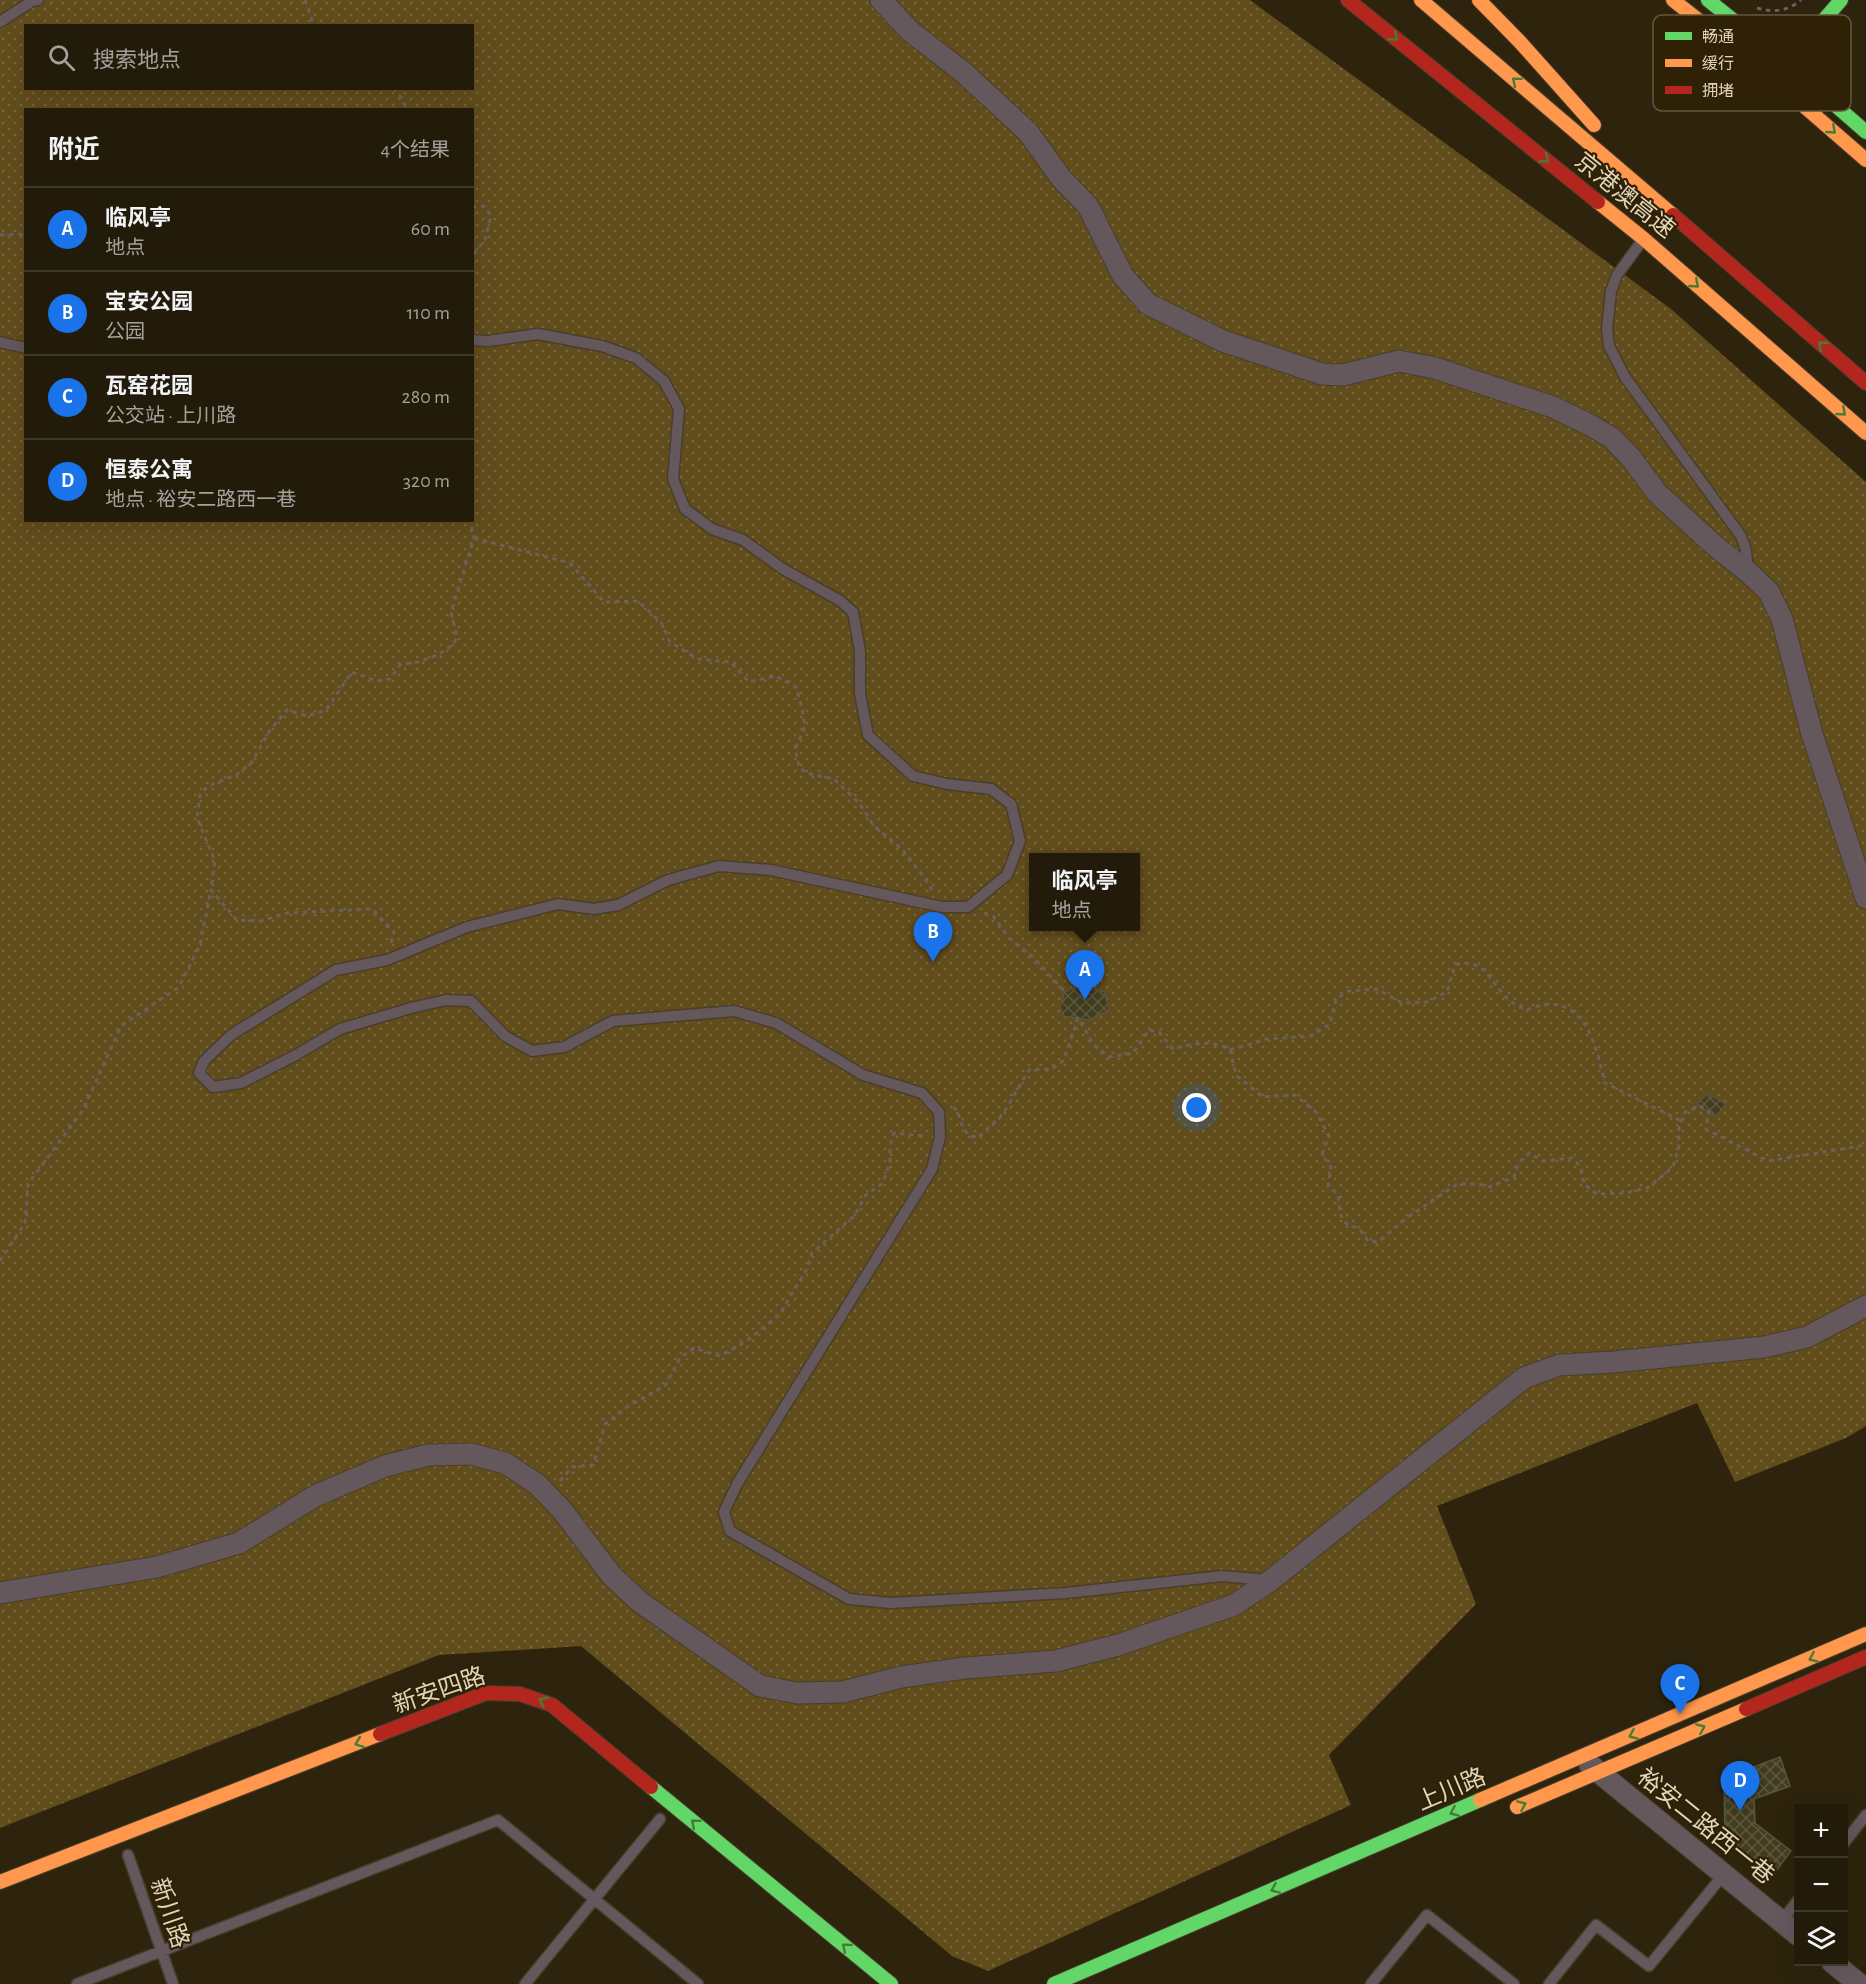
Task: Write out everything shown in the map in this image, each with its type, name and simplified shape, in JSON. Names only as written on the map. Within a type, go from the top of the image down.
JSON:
[{"type":"main road","name":"京港澳高速","points":[[1348,0],[1644,239],[1866,433]]},
{"type":"main road","name":"京港澳高速","points":[[1421,0],[1866,383]]},
{"type":"main road","points":[[1479,0],[1520,42],[1672,214]]},
{"type":"main road","points":[[1673,0],[1692,15]]},
{"type":"main road","points":[[1708,0],[1727,15]]},
{"type":"main road","points":[[1828,15],[1841,0]]},
{"type":"main road","points":[[1810,111],[1866,160]]},
{"type":"main road","points":[[1842,111],[1866,132]]},
{"type":"main road","name":"上川路","points":[[1054,1984],[1866,1635]]},
{"type":"main road","name":"上川路","points":[[1501,1814],[1866,1657]]},
{"type":"main road","name":"新安四路","points":[[0,1882],[486,1693],[509,1692],[532,1695],[552,1705],[891,1984]]},
{"type":"street","points":[[881,0],[910,31],[963,72],[1028,132],[1061,178],[1088,206],[1123,276],[1148,304],[1223,341],[1322,374],[1343,375],[1400,361],[1435,368],[1553,407],[1590,424],[1612,438],[1632,459],[1657,493],[1769,592],[1782,619],[1812,734],[1866,898]]},
{"type":"street","points":[[0,1593],[157,1567],[239,1544],[315,1496],[385,1466],[428,1455],[471,1454],[505,1463],[537,1484],[562,1510],[612,1576],[640,1602],[760,1686],[797,1693],[843,1692],[902,1677],[965,1668],[1056,1661],[1118,1645],[1234,1605],[1270,1581],[1524,1378],[1559,1365],[1764,1347],[1807,1337],[1866,1306]]},
{"type":"street","name":"裕安二路西一巷","points":[[1581,1758],[1794,1932]]},
{"type":"street","points":[[1837,1966],[1859,1984]]},
{"type":"lane","points":[[0,22],[38,0]]},
{"type":"lane","points":[[1644,239],[1617,275],[1611,291],[1607,329],[1609,346],[1625,377],[1741,536],[1746,550],[1748,572]]},
{"type":"lane","points":[[474,340],[488,341],[538,334],[602,346],[636,358],[664,381],[679,409],[673,479],[685,509],[712,529],[743,540],[783,569],[838,600],[853,612],[860,651],[860,694],[868,735],[913,776],[946,784],[991,789],[1011,804],[1020,841],[1007,875],[968,907],[942,907],[771,870],[720,866],[668,880],[618,905],[594,909],[558,904],[467,927],[387,960],[336,970],[231,1035],[204,1061],[199,1073],[213,1087],[241,1083],[340,1029],[446,1000],[471,1001],[505,1036],[532,1051],[564,1047],[613,1021],[734,1011],[776,1023],[863,1075],[922,1093],[939,1112],[940,1137],[932,1169],[737,1484],[724,1512],[730,1531],[849,1599],[891,1603],[1066,1593],[1222,1576],[1270,1581]]},
{"type":"lane","points":[[0,342],[24,348]]},
{"type":"lane","points":[[1848,1838],[1866,1815]]},
{"type":"lane","points":[[525,1984],[660,1819]]},
{"type":"lane","points":[[77,1984],[498,1820],[698,1984]]},
{"type":"lane","name":"新川路","points":[[128,1855],[172,1984]]},
{"type":"lane","points":[[1548,1984],[1596,1924],[1649,1966],[1724,1874]]},
{"type":"lane","points":[[1782,1921],[1794,1905]]},
{"type":"lane","points":[[1371,1984],[1427,1914],[1514,1984]]},
{"type":"path","points":[[305,0],[313,24]]},
{"type":"path","points":[[1753,7],[1775,11],[1794,6],[1801,0]]},
{"type":"path","points":[[395,90],[406,108]]},
{"type":"path","points":[[474,207],[484,206],[491,216],[484,240],[474,253]]},
{"type":"path","points":[[0,235],[24,234]]},
{"type":"path","points":[[0,1261],[24,1223],[28,1184],[83,1110],[121,1026],[179,987],[200,945],[215,861],[197,818],[200,795],[207,786],[236,775],[252,762],[270,730],[287,710],[307,716],[326,710],[352,672],[377,681],[390,679],[401,664],[418,662],[438,655],[454,644],[458,636],[451,612],[474,538],[470,522]]},
{"type":"path","points":[[474,538],[570,563],[604,602],[638,601],[661,622],[670,642],[698,659],[731,662],[749,682],[776,676],[796,687],[805,727],[795,750],[799,767],[806,773],[834,778],[860,804],[874,826],[902,849],[924,877],[942,907]]},
{"type":"path","points":[[211,890],[237,920],[261,921],[287,913],[372,909],[394,932],[387,960]]},
{"type":"path","points":[[968,907],[993,916],[1009,938],[1033,957],[1065,992]]},
{"type":"path","points":[[1230,1050],[1267,1039],[1311,1036],[1330,1024],[1336,999],[1349,991],[1377,990],[1402,1003],[1427,1002],[1448,992],[1455,965],[1466,962],[1480,966],[1510,1001],[1526,1010],[1549,1004],[1570,1009],[1584,1022],[1594,1042],[1605,1083],[1681,1121]]},
{"type":"path","points":[[548,1496],[572,1467],[593,1465],[605,1424],[627,1407],[665,1386],[680,1358],[694,1348],[720,1356],[745,1342],[779,1315],[808,1267],[812,1252],[854,1216],[866,1195],[883,1183],[890,1162],[890,1146],[894,1132],[929,1136],[939,1119],[951,1108],[958,1110],[960,1121],[968,1135],[978,1138],[1003,1114],[1029,1070],[1052,1069],[1064,1060],[1078,1018],[1094,1045],[1109,1057],[1133,1053],[1149,1030],[1159,1032],[1173,1049],[1192,1043],[1224,1045],[1230,1050],[1236,1075],[1263,1097],[1295,1095],[1316,1112],[1329,1136],[1322,1154],[1331,1167],[1328,1186],[1338,1195],[1341,1220],[1349,1227],[1359,1228],[1368,1241],[1378,1242],[1408,1217],[1456,1184],[1478,1184],[1490,1187],[1514,1177],[1518,1164],[1529,1153],[1543,1161],[1572,1158],[1581,1167],[1584,1184],[1597,1194],[1626,1193],[1649,1187],[1673,1167],[1679,1147],[1681,1121],[1685,1112],[1700,1106],[1709,1112],[1706,1129],[1768,1161],[1866,1145]]},
{"type":"shaded area","points":[[0,0],[1250,0],[1671,309],[1866,482],[1866,1426],[1846,1438],[1735,1482],[1697,1403],[1437,1506],[1476,1604],[1329,1755],[1351,1805],[988,1971],[952,1956],[581,1646],[439,1655],[0,1828]]},
{"type":"building","points":[[1077,986],[1105,992],[1109,1010],[1089,1020],[1064,1016],[1060,1007],[1065,992]]},
{"type":"building","points":[[1707,1093],[1726,1104],[1716,1116],[1697,1105]]},
{"type":"building","points":[[1780,1757],[1790,1786],[1754,1799],[1755,1823],[1791,1851],[1773,1875],[1725,1838],[1724,1778]]},
{"type":"traffic: fast","points":[[1708,0],[1727,15]]},
{"type":"traffic: fast","points":[[1828,15],[1841,0]]},
{"type":"traffic: fast","points":[[1842,111],[1866,132]]},
{"type":"traffic: fast","points":[[651,1787],[891,1984]]},
{"type":"traffic: fast","points":[[1054,1984],[1480,1800]]},
{"type":"traffic: slow","points":[[1421,0],[1673,215]]},
{"type":"traffic: slow","points":[[1479,0],[1594,125]]},
{"type":"traffic: slow","points":[[1673,0],[1692,15]]},
{"type":"traffic: slow","points":[[1810,111],[1866,160]]},
{"type":"traffic: slow","points":[[1598,202],[1644,239],[1866,433]]},
{"type":"traffic: slow","points":[[1480,1800],[1866,1634]]},
{"type":"traffic: slow","points":[[1517,1807],[1746,1709]]},
{"type":"traffic: slow","points":[[0,1882],[380,1734]]},
{"type":"traffic: jam","points":[[1348,0],[1598,202]]},
{"type":"traffic: jam","points":[[1673,215],[1866,383]]},
{"type":"traffic: jam","points":[[1746,1709],[1866,1657]]},
{"type":"traffic: jam","points":[[380,1734],[486,1693],[520,1694],[552,1705],[651,1787]]},
{"type":"place","name":"宝安公园","points":[[933,962]]},
{"type":"place","name":"临风亭","points":[[1085,1000]]},
{"type":"place","name":"瓦窑花园","points":[[1680,1714]]},
{"type":"place","name":"恒泰公寓","points":[[1740,1811]]}]
